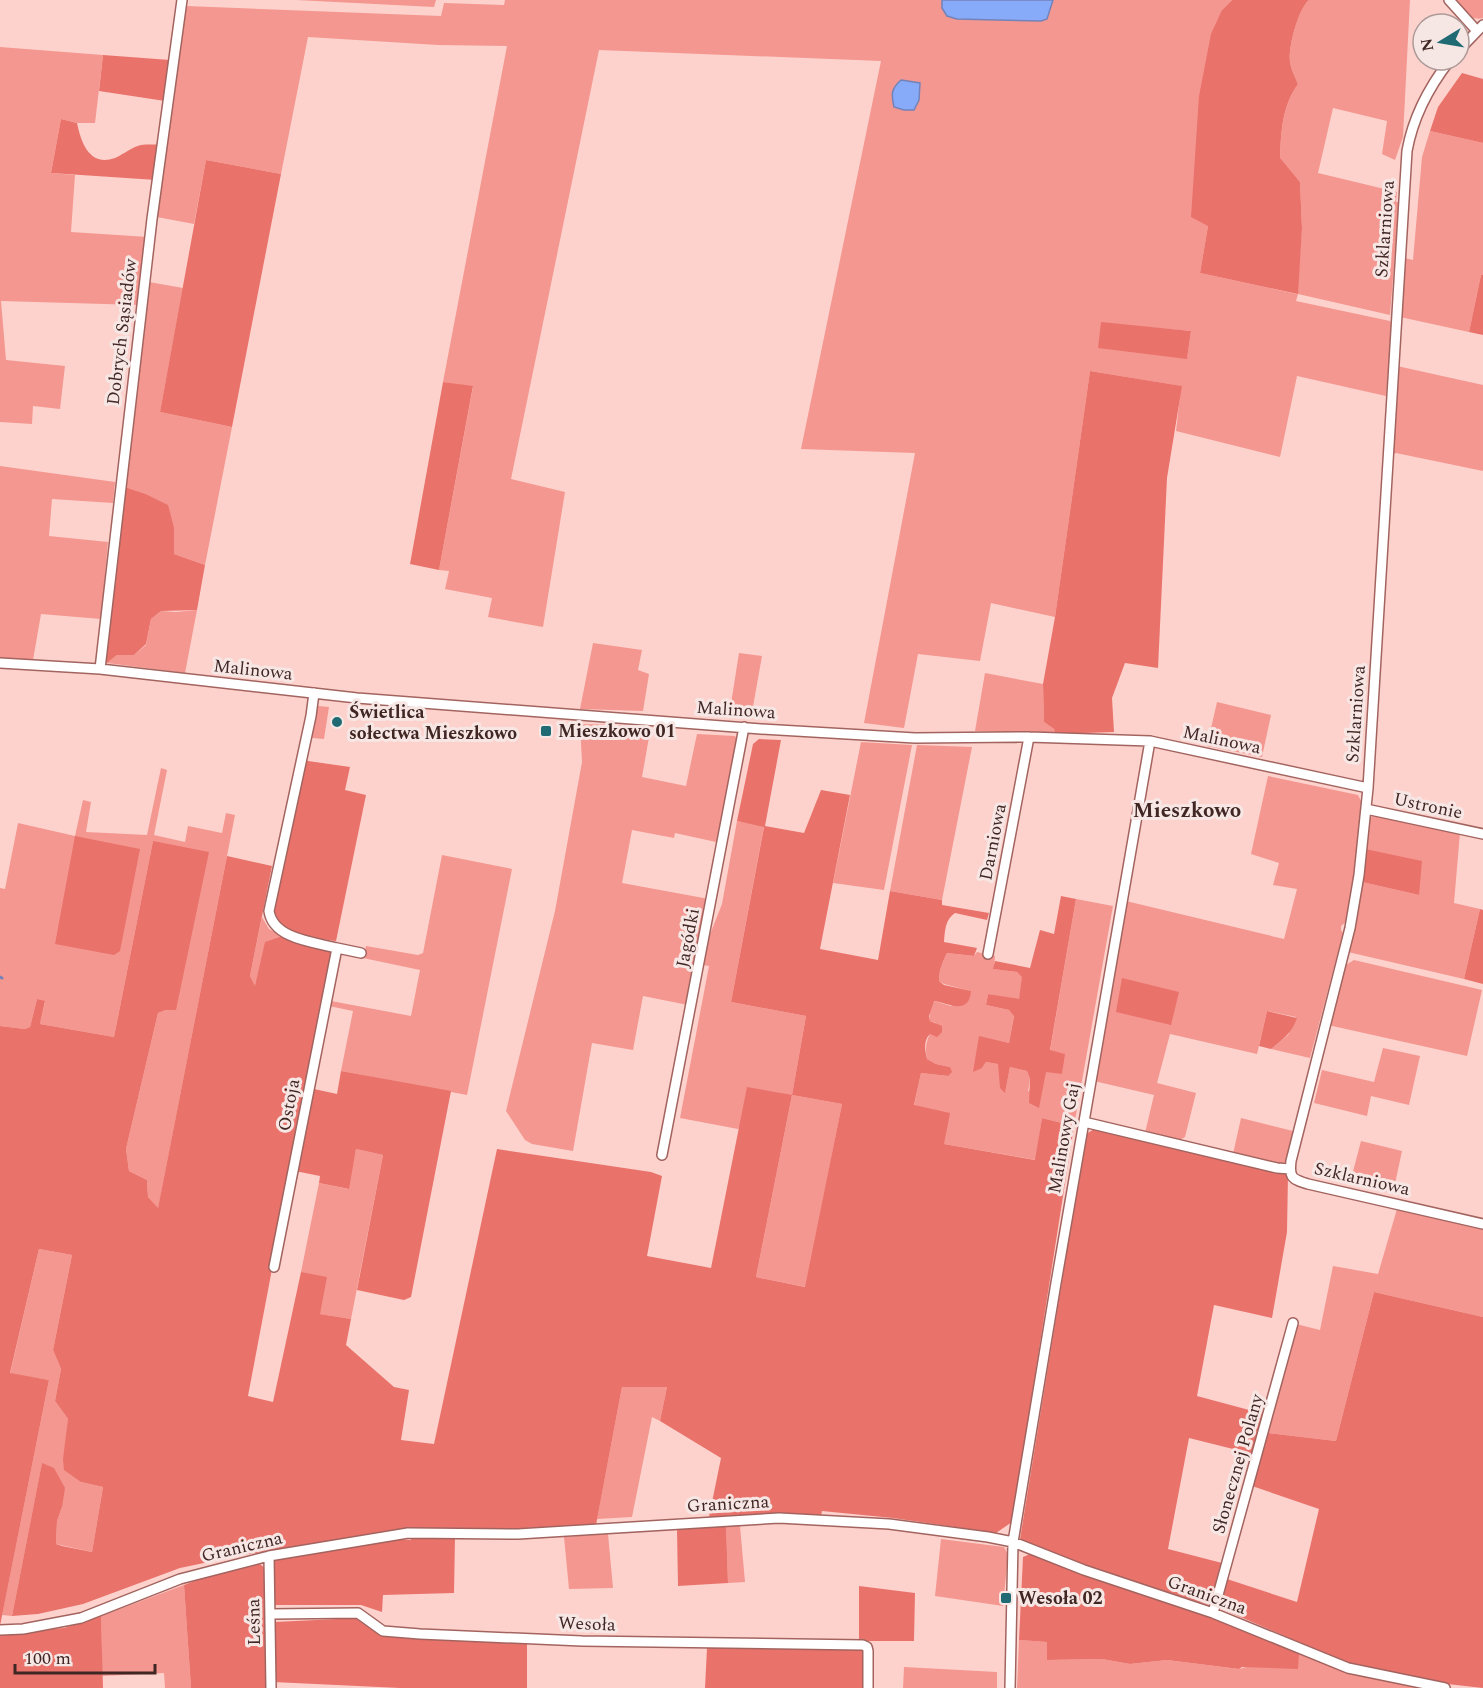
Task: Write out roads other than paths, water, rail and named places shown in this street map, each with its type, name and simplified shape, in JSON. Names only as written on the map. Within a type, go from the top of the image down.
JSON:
[{"type":"street","name":"Dobrych Sąsiadów","points":[[99,669],[151,230],[182,0]]},
{"type":"street","points":[[1449,0],[1480,28]]},
{"type":"street","name":"Szklarniowa","points":[[1442,72],[1425,98],[1410,135],[1407,151],[1368,788],[1356,897],[1290,1168],[1291,1176],[1302,1182],[1483,1224]]},
{"type":"street","name":"Malinowa","points":[[0,663],[99,669],[314,693],[744,727],[915,738],[1029,737],[1150,741],[1368,788]]},
{"type":"street","points":[[314,693],[269,911],[270,920],[275,928],[286,934],[361,953]]},
{"type":"street","name":"Jagódki","points":[[662,1155],[744,727]]},
{"type":"street","name":"Darniowa","points":[[988,954],[1029,737]]},
{"type":"street","name":"Malinowy Gaj","points":[[1013,1542],[1150,741]]},
{"type":"street","name":"Ustronie","points":[[1366,809],[1483,834]]},
{"type":"street","name":"Ostoja","points":[[274,1268],[337,948]]},
{"type":"street","points":[[1084,1122],[1277,1168],[1290,1168]]},
{"type":"street","name":"Słonecznej Polany","points":[[1213,1613],[1293,1323]]},
{"type":"street","name":"Graniczna","points":[[0,1630],[23,1629],[81,1618],[180,1580],[268,1556],[408,1533],[518,1534],[769,1518],[882,1523],[1013,1542],[1084,1570],[1213,1613],[1348,1668],[1445,1688]]},
{"type":"street","points":[[1010,1688],[1013,1542]]},
{"type":"street","name":"Leśna","points":[[268,1556],[271,1688]]},
{"type":"street","name":"Wesoła","points":[[271,1614],[358,1612],[383,1631],[431,1634],[594,1641],[863,1645],[868,1651],[868,1688]]},
{"type":"water","points":[[942,0],[1053,0],[1047,19],[1041,21],[957,19],[947,16],[942,8]]},
{"type":"water","points":[[901,80],[920,83],[919,100],[914,110],[894,107],[893,92]]},
{"type":"place","name":"Świetlica sołectwa Mieszkowo","points":[[337,722]]},
{"type":"place","name":"Mieszkowo 01","points":[[546,731]]},
{"type":"place","name":"Wesoła 02","points":[[1006,1598]]},
{"type":"district","name":"Mieszkowo","points":[[1187,811]]}]
